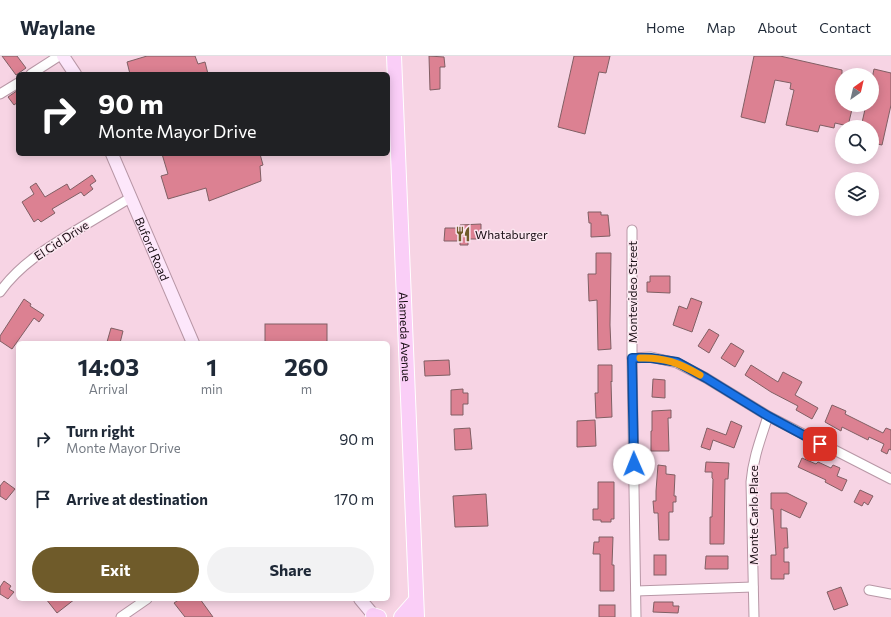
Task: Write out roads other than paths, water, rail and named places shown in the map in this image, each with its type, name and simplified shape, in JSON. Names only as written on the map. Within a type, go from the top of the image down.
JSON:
[{"type":"main road","name":"Alameda Avenue","points":[[394,56],[417,617]]},
{"type":"main road","points":[[401,617],[416,600]]},
{"type":"street","points":[[34,72],[59,56]]},
{"type":"street","points":[[63,56],[74,72]]},
{"type":"street","points":[[0,94],[16,83]]},
{"type":"street","name":"Buford Road","points":[[113,156],[192,341]]},
{"type":"street","name":"El Cid Drive","points":[[0,292],[9,279],[40,253],[130,198]]},
{"type":"street","name":"Montevideo Street","points":[[632,230],[632,358],[636,617]]},
{"type":"street","points":[[632,358],[651,358],[677,362],[768,416],[891,479]]},
{"type":"street","name":"Monte Carlo Place","points":[[754,617],[751,482],[752,465],[768,416]]},
{"type":"street","points":[[636,590],[753,587]]},
{"type":"street","points":[[869,590],[891,594]]},
{"type":"street","points":[[121,617],[144,601]]},
{"type":"street","points":[[362,601],[376,616]]},
{"type":"place","name":"Whataburger","points":[[463,234]]}]
